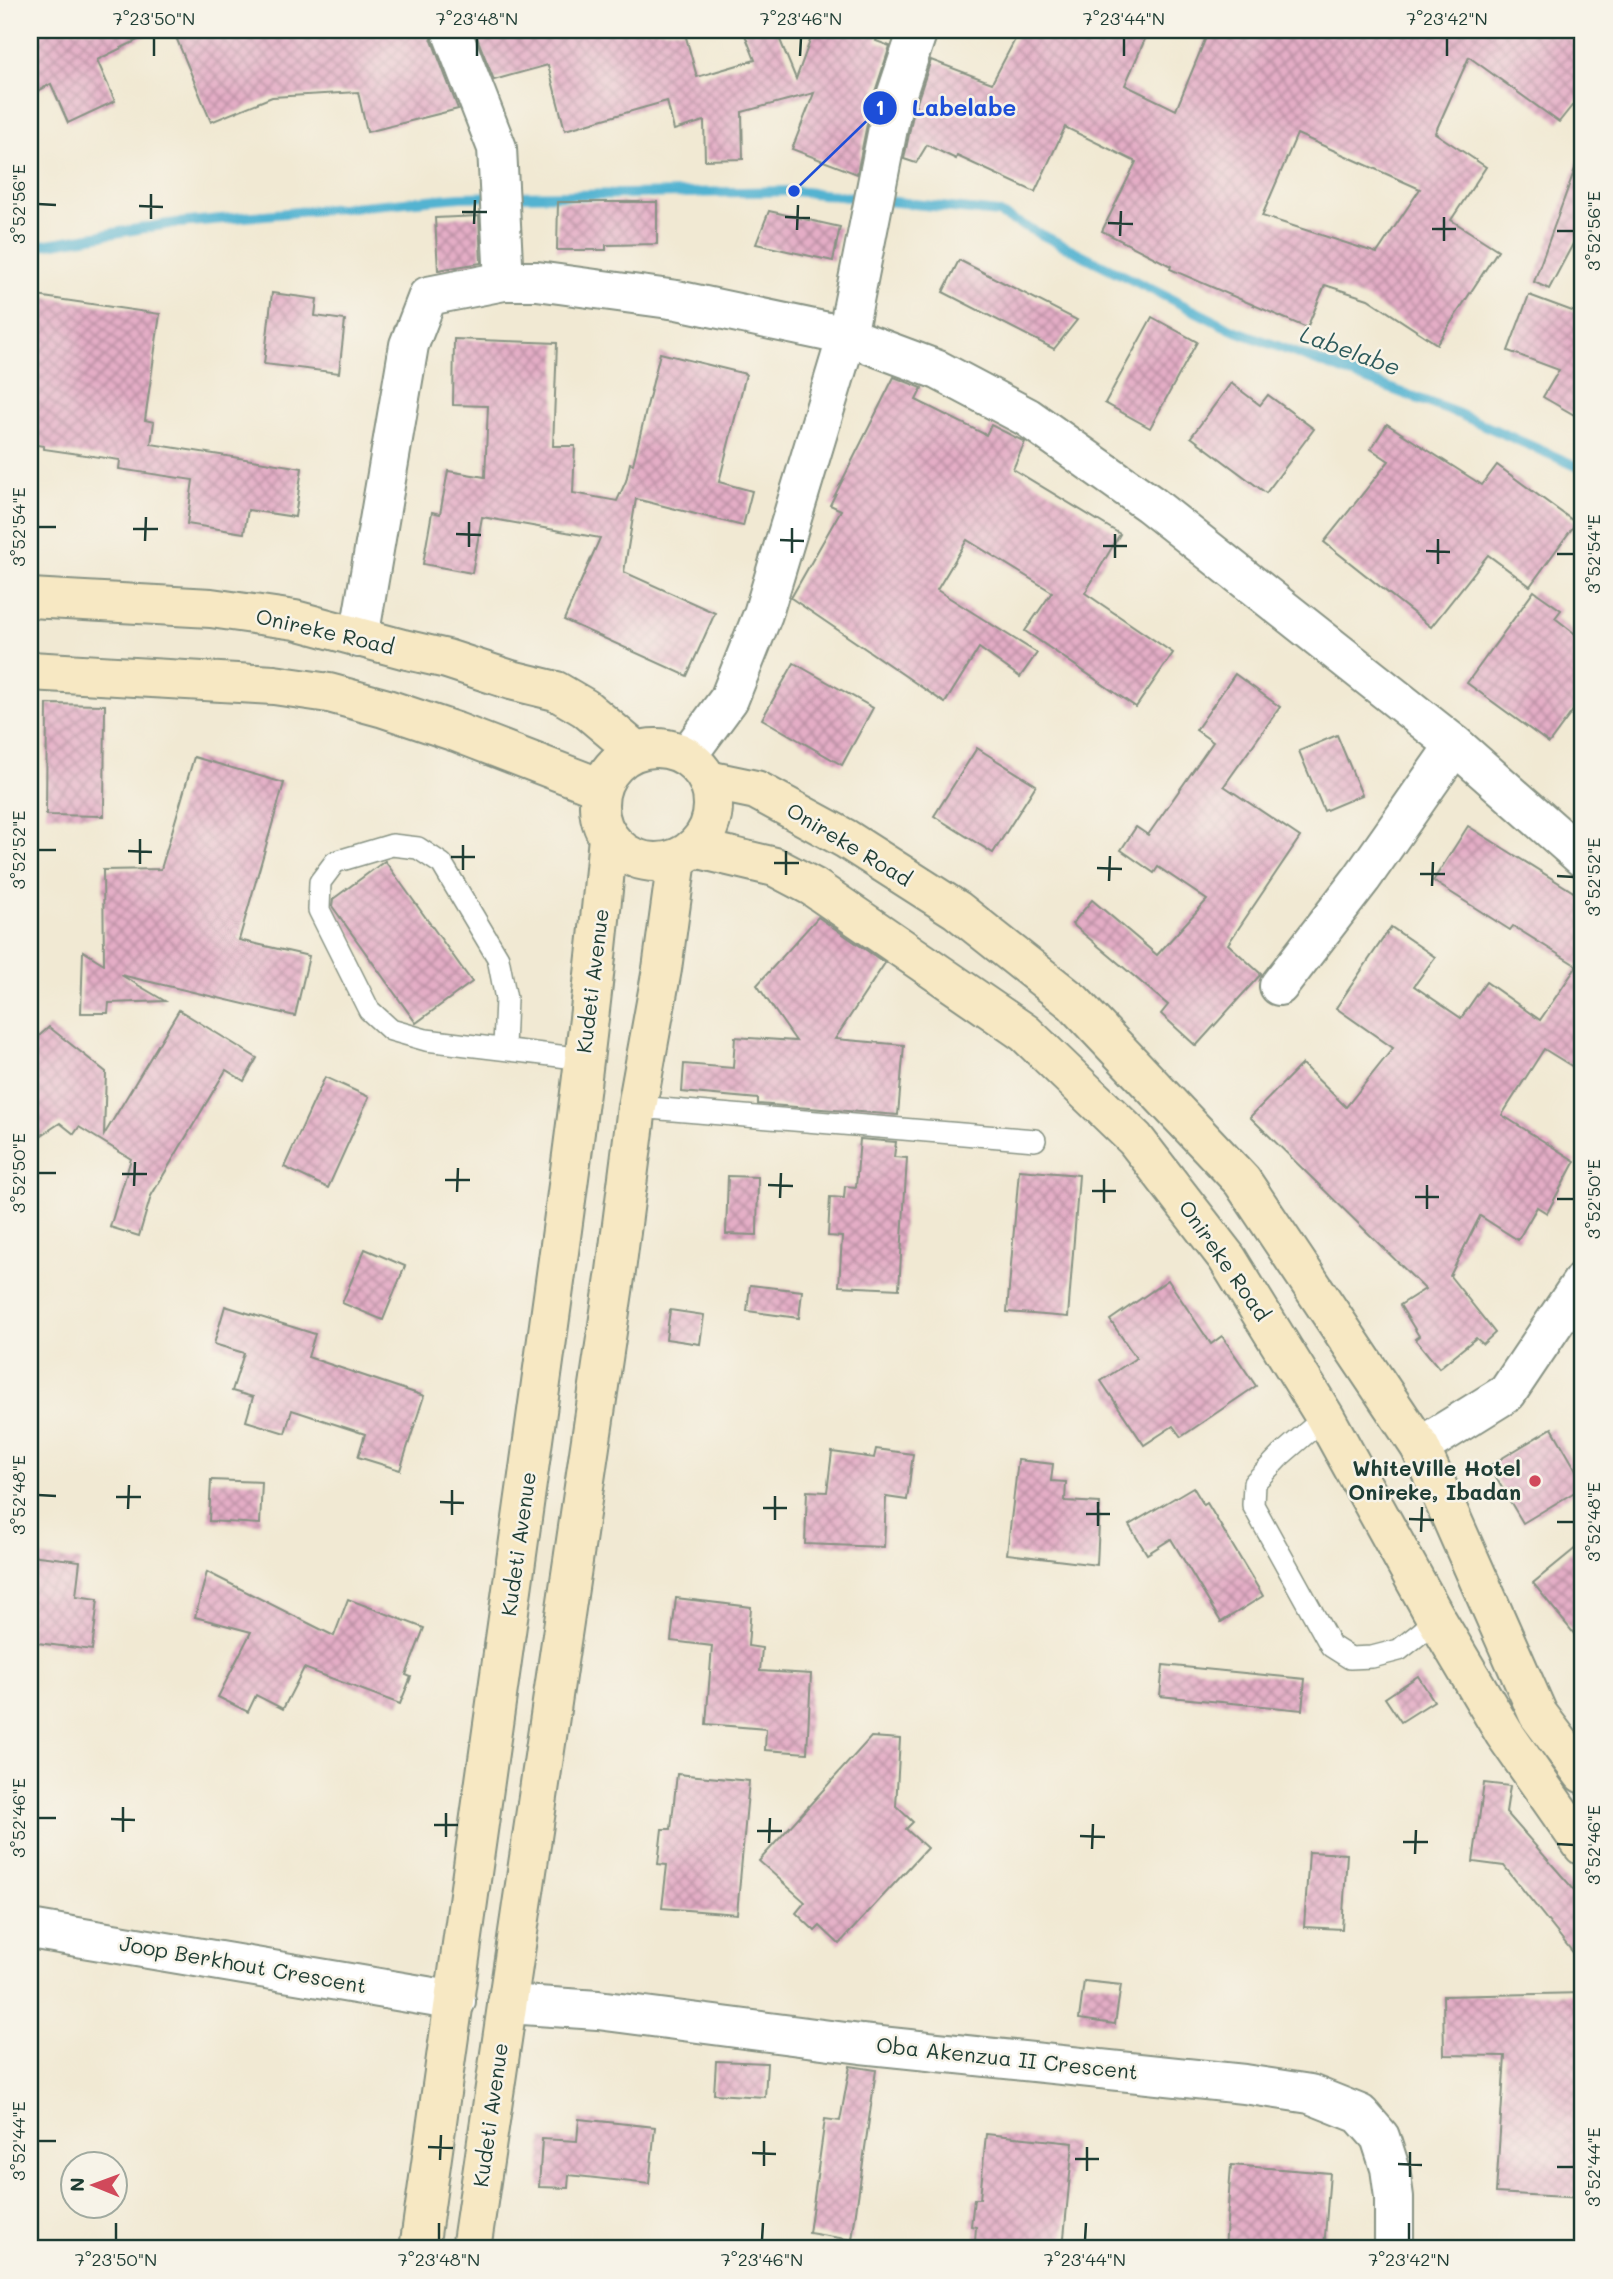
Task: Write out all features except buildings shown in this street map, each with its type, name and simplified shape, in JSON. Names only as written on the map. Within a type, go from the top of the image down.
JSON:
[{"type":"main road","name":"Onireke Road","points":[[30,598],[211,608],[295,620],[447,659],[511,680],[556,691],[585,708],[636,751]]},
{"type":"main road","points":[[30,671],[274,685],[329,693],[456,732],[601,788]]},
{"type":"main road","points":[[653,747],[671,749],[697,768],[713,804],[708,828],[686,853],[658,863],[639,860],[622,851],[608,837],[599,813],[601,788],[609,772],[621,760],[636,751],[653,747]]},
{"type":"main road","name":"Onireke Road","points":[[697,768],[756,790],[846,839],[957,910],[1073,1002],[1242,1181],[1420,1447],[1538,1714],[1583,1774]]},
{"type":"main road","name":"Kudeti Avenue","points":[[419,2249],[456,2001],[596,970],[608,837]]},
{"type":"main road","name":"Onireke Road","points":[[686,853],[775,867],[813,887],[1026,1033],[1135,1139],[1227,1258],[1325,1417],[1437,1620],[1504,1733],[1583,1846]]},
{"type":"main road","name":"Kudeti Avenue","points":[[471,2249],[614,1284],[637,1107],[686,853]]},
{"type":"main road","points":[[1504,1733],[1538,1714]]},
{"type":"street","points":[[451,30],[497,148],[504,281]]},
{"type":"street","points":[[697,768],[729,699],[763,614],[847,336],[892,108],[918,30]]},
{"type":"street","points":[[359,638],[409,345],[428,296],[504,281],[537,281],[677,300],[847,336],[937,370],[1027,417],[1150,504],[1455,744],[1583,858]]},
{"type":"street","points":[[1279,986],[1362,878],[1455,744]]},
{"type":"street","points":[[1420,1447],[1507,1392],[1583,1280]]},
{"type":"street","name":"Joop Berkhout Crescent","points":[[30,1929],[456,2001]]},
{"type":"street","name":"Oba Akenzua II Crescent","points":[[508,2004],[598,2010],[861,2044],[1231,2082],[1310,2094],[1360,2114],[1380,2137],[1390,2168],[1394,2197],[1394,2249]]},
{"type":"lane","points":[[504,1047],[506,999],[498,958],[442,864],[418,848],[392,845],[335,862],[320,882],[319,910],[369,1010],[391,1030],[426,1040],[504,1047],[584,1059]]},
{"type":"lane","points":[[637,1107],[1035,1140]]},
{"type":"lane","points":[[1325,1417],[1281,1455],[1254,1483],[1253,1505],[1331,1646],[1340,1652],[1350,1658],[1372,1657],[1399,1650],[1437,1620]]},
{"type":"waterway","name":"Labelabe","points":[[30,247],[168,224],[460,197],[794,191],[998,213],[1231,329],[1459,414],[1583,469]]},
{"type":"place","name":"Labelabe","points":[[794,191]]},
{"type":"place","name":"WhiteVille Hotel Onireke, Ibadan","points":[[1535,1481]]}]
